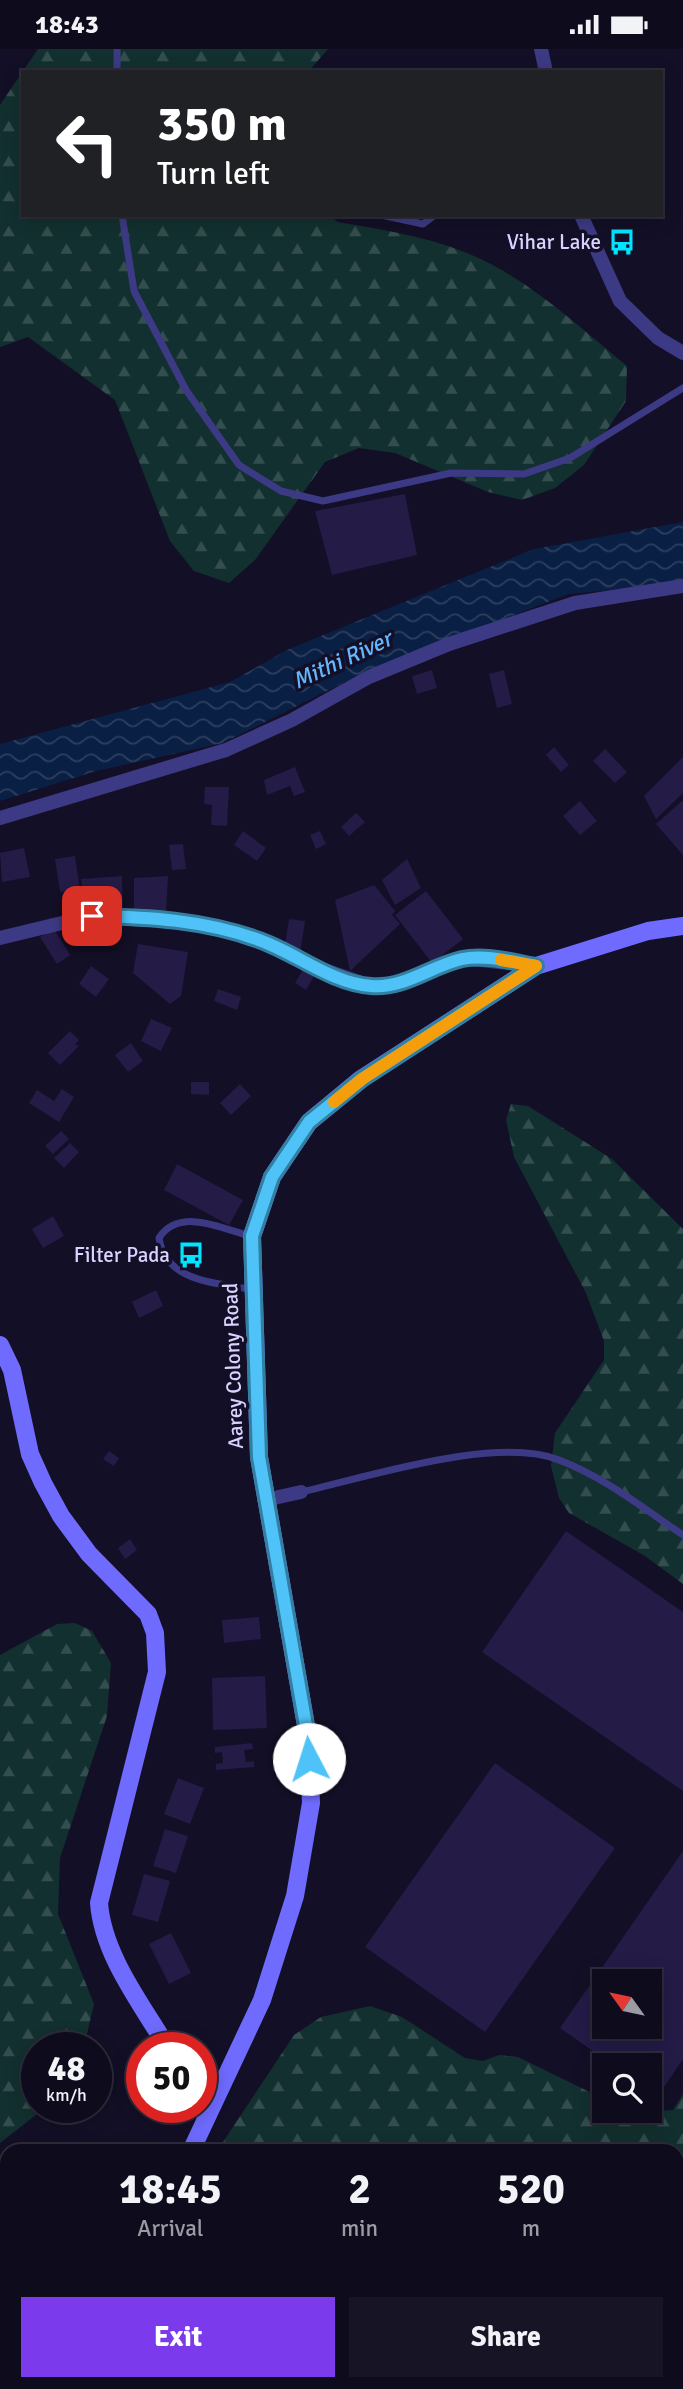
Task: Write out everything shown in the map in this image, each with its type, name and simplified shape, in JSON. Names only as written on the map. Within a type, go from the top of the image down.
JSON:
[{"type":"main road","name":"Aarey Colony Road","points":[[217,2085],[262,2000],[295,1896],[311,1803],[308,1737],[259,1457],[252,1236],[272,1177],[309,1122],[362,1079],[536,966],[648,931],[683,926]]},
{"type":"main road","points":[[0,1345],[12,1370],[30,1454],[61,1516],[89,1555],[148,1614],[155,1633],[157,1672],[99,1903],[101,1924],[117,1962],[158,2032]]},
{"type":"main road","name":"Aarey Colony Road","points":[[193,2144],[200,2123]]},
{"type":"street","points":[[541,49],[546,70]]},
{"type":"street","points":[[582,217],[620,301],[658,338],[683,353]]},
{"type":"street","points":[[0,818],[226,750],[292,720],[369,677],[449,645],[575,603],[683,586]]},
{"type":"street","points":[[0,938],[92,916],[154,917],[201,925],[260,940],[316,967],[371,986],[392,986],[463,958],[536,966]]},
{"type":"street","points":[[265,1500],[300,1492]]},
{"type":"lane","points":[[117,49],[117,70]]},
{"type":"lane","points":[[122,217],[134,291],[186,390],[239,465],[281,491],[323,501],[451,473],[524,474],[570,458],[683,388]]},
{"type":"lane","points":[[391,217],[423,224],[432,217]]},
{"type":"lane","points":[[252,1236],[182,1220],[167,1226],[159,1238],[161,1254],[181,1274],[254,1290]]},
{"type":"lane","points":[[300,1492],[487,1451],[527,1452],[557,1458],[593,1475],[683,1535]]},
{"type":"green space","points":[[38,49],[328,49],[310,70],[24,70]]},
{"type":"green space","points":[[21,74],[21,217],[332,217],[338,222],[390,231],[458,249],[515,278],[627,366],[626,401],[584,465],[555,488],[522,500],[488,492],[395,453],[359,448],[325,462],[255,560],[229,583],[194,571],[170,541],[115,400],[28,337],[0,347],[0,105]]},
{"type":"green space","points":[[511,1104],[528,1106],[612,1159],[683,1229],[683,1584],[645,1556],[569,1513],[559,1498],[551,1466],[555,1433],[604,1360],[604,1341],[586,1293],[514,1157],[506,1120]]},
{"type":"green space","points":[[75,1623],[92,1631],[111,1663],[107,1716],[60,1858],[58,1914],[94,2004],[87,2032],[21,2032],[21,2123],[26,2123],[0,2143],[0,1655],[57,1624]]},
{"type":"green space","points":[[370,2006],[402,2017],[465,2058],[483,2061],[499,2055],[518,2057],[592,2093],[592,2123],[662,2123],[662,2111],[673,2110],[683,2094],[683,2144],[222,2144],[294,2035],[321,2017]]},
{"type":"water","name":"Mithi River","points":[[683,522],[683,584],[568,594],[355,677],[223,743],[96,771],[0,801],[0,744],[230,682],[289,649],[534,549]]},
{"type":"building","points":[[405,494],[417,555],[332,575],[315,511]]},
{"type":"building","points":[[432,670],[437,688],[417,694],[412,676]]},
{"type":"building","points":[[504,670],[512,704],[497,708],[489,674]]},
{"type":"building","points":[[554,747],[569,765],[561,772],[546,755]]},
{"type":"building","points":[[605,749],[627,772],[615,783],[593,761]]},
{"type":"building","points":[[683,757],[683,793],[656,819],[644,796]]},
{"type":"building","points":[[295,767],[305,792],[294,796],[290,786],[267,795],[264,780]]},
{"type":"building","points":[[205,787],[229,787],[227,826],[211,825],[212,805],[204,804]]},
{"type":"building","points":[[580,801],[597,821],[580,835],[563,816]]},
{"type":"building","points":[[683,802],[683,855],[656,824]]},
{"type":"building","points":[[356,813],[365,822],[349,836],[341,827]]},
{"type":"building","points":[[243,831],[266,848],[257,861],[234,845]]},
{"type":"building","points":[[320,831],[326,844],[316,849],[310,835]]},
{"type":"building","points":[[183,844],[186,869],[172,870],[169,845]]},
{"type":"building","points":[[24,848],[30,877],[2,882],[0,853]]},
{"type":"building","points":[[75,856],[80,890],[60,892],[55,859]]},
{"type":"building","points":[[407,859],[421,888],[395,905],[382,880]]},
{"type":"building","points":[[122,876],[123,913],[85,911],[81,879]]},
{"type":"building","points":[[168,876],[166,914],[134,912],[134,878]]},
{"type":"building","points":[[374,885],[395,911],[392,915],[400,924],[350,971],[335,900]]},
{"type":"building","points":[[426,891],[463,939],[432,963],[395,915]]},
{"type":"building","points":[[289,919],[305,921],[300,953],[284,951]]},
{"type":"building","points":[[54,929],[70,955],[57,964],[40,937]]},
{"type":"building","points":[[138,944],[188,952],[181,996],[170,1004],[133,973]]},
{"type":"building","points":[[91,966],[109,979],[96,997],[79,984]]},
{"type":"building","points":[[304,968],[315,975],[306,990],[295,983]]},
{"type":"building","points":[[218,989],[241,997],[237,1010],[214,1001]]},
{"type":"building","points":[[151,1019],[172,1028],[161,1051],[141,1041]]},
{"type":"building","points":[[70,1031],[79,1040],[75,1044],[79,1046],[60,1065],[48,1053]]},
{"type":"building","points":[[131,1043],[143,1061],[128,1072],[115,1055]]},
{"type":"building","points":[[191,1082],[209,1082],[209,1095],[191,1094]]},
{"type":"building","points":[[240,1084],[251,1096],[231,1115],[220,1103]]},
{"type":"building","points":[[62,1089],[74,1097],[59,1122],[29,1103],[37,1090],[54,1101]]},
{"type":"building","points":[[61,1131],[69,1139],[53,1154],[45,1146]]},
{"type":"building","points":[[70,1143],[79,1152],[64,1168],[54,1158]]},
{"type":"building","points":[[177,1164],[243,1200],[229,1225],[164,1190]]},
{"type":"building","points":[[53,1216],[64,1236],[43,1248],[32,1229]]},
{"type":"building","points":[[156,1290],[163,1306],[139,1318],[132,1302]]},
{"type":"building","points":[[109,1451],[119,1458],[114,1466],[103,1459]]},
{"type":"building","points":[[566,1531],[683,1612],[683,1791],[482,1652]]},
{"type":"building","points":[[130,1539],[137,1550],[125,1559],[118,1548]]},
{"type":"building","points":[[259,1617],[261,1639],[224,1643],[222,1620]]},
{"type":"building","points":[[265,1676],[267,1728],[213,1730],[212,1678]]},
{"type":"building","points":[[252,1743],[253,1749],[244,1750],[246,1762],[254,1761],[254,1767],[216,1770],[216,1764],[223,1763],[222,1752],[215,1753],[215,1747]]},
{"type":"building","points":[[495,1763],[615,1848],[485,2032],[365,1947]]},
{"type":"building","points":[[178,1778],[204,1788],[190,1824],[164,1814]]},
{"type":"building","points":[[165,1829],[188,1836],[176,1873],[153,1866]]},
{"type":"building","points":[[683,1851],[683,2059],[662,2090],[662,2053],[596,2053],[560,2028],[592,1982],[592,2039],[662,2039],[662,1969],[601,1969]]},
{"type":"building","points":[[144,1874],[170,1881],[158,1922],[132,1915]]},
{"type":"building","points":[[171,1933],[191,1973],[169,1984],[149,1944]]},
{"type":"slow traffic","points":[[334,1102],[362,1079],[536,966],[501,960]]},
{"type":"place","name":"Vihar Lake","points":[[622,242]]},
{"type":"place","name":"Filter Pada","points":[[191,1255]]},
{"type":"route","points":[[92,916],[154,917],[201,925],[260,940],[316,967],[371,986],[392,986],[463,958],[493,959],[536,966],[362,1079],[309,1122],[272,1177],[252,1236],[259,1457],[308,1737],[309,1759]]}]
